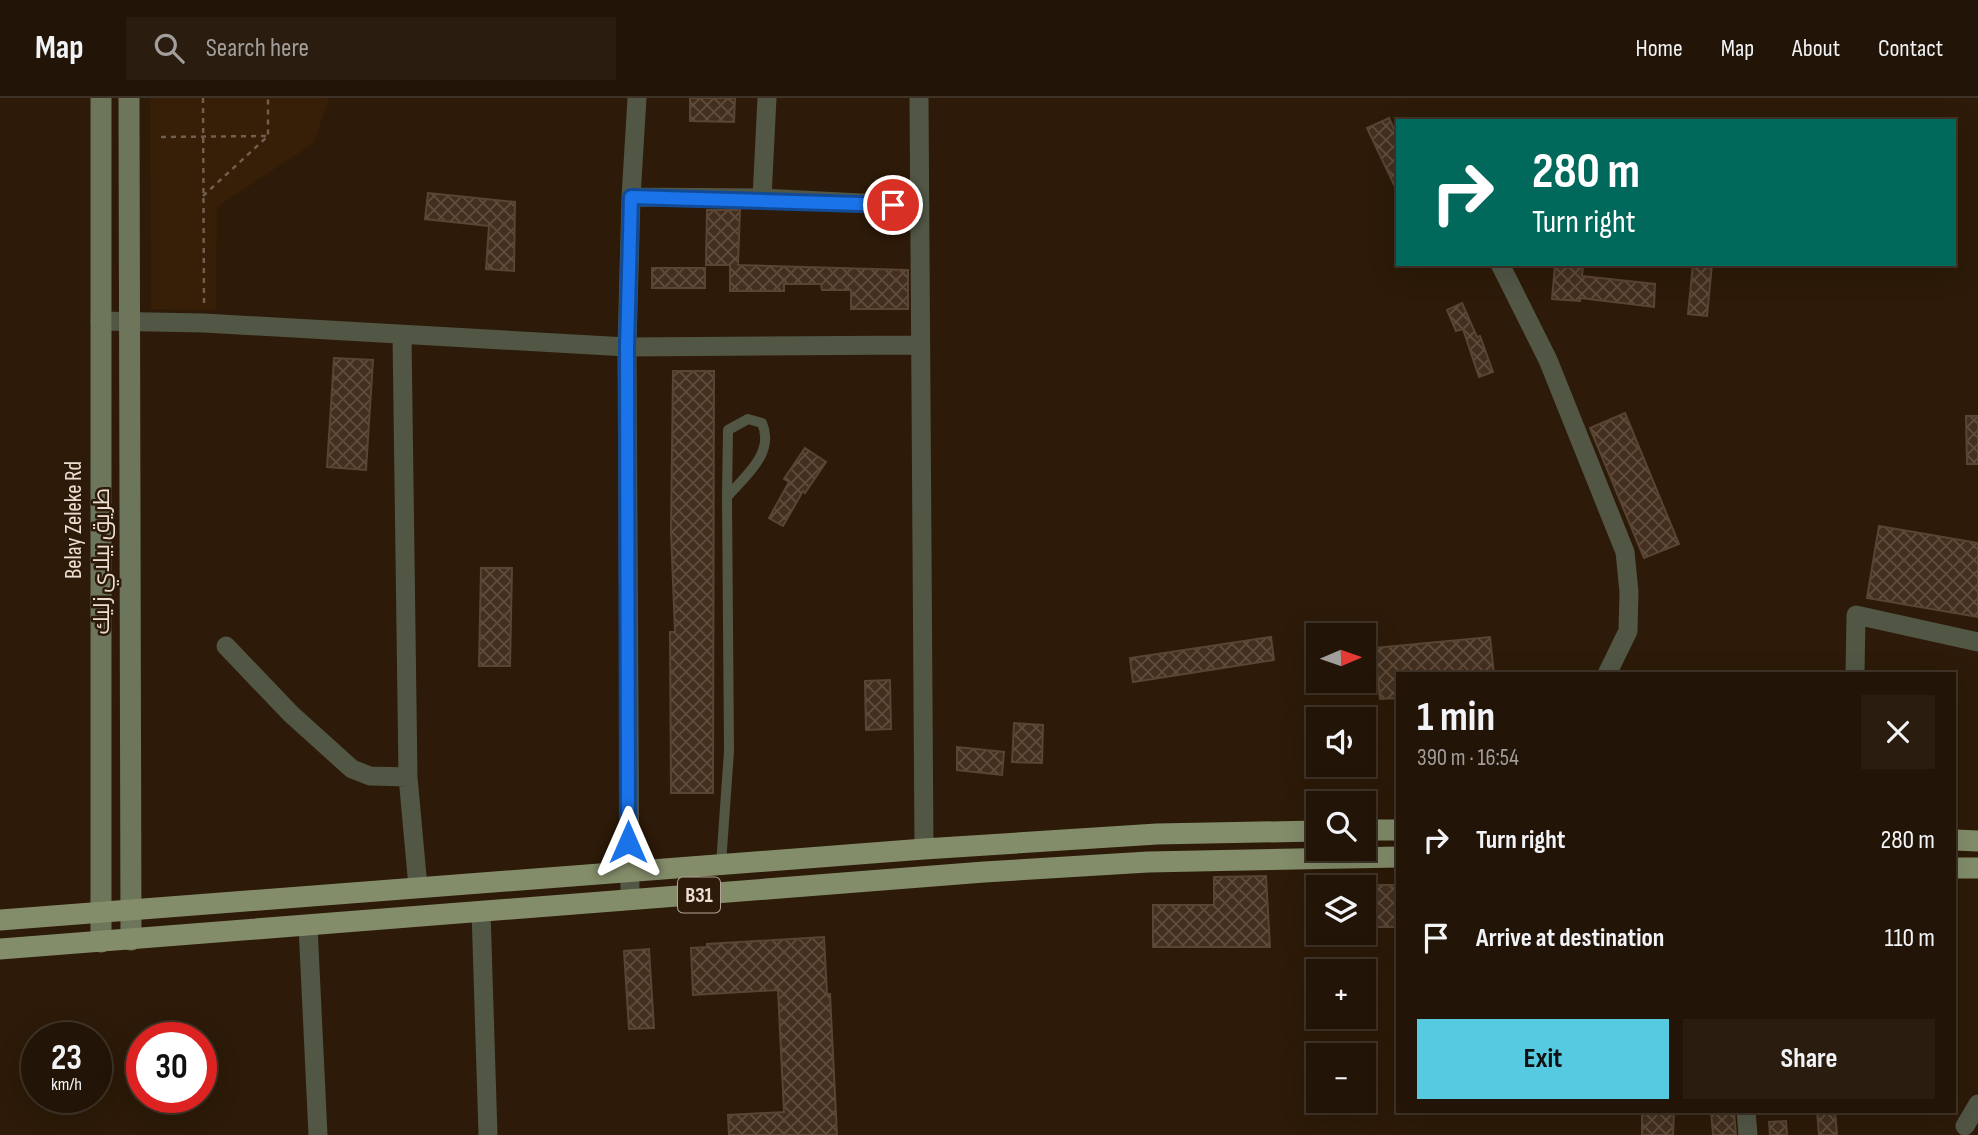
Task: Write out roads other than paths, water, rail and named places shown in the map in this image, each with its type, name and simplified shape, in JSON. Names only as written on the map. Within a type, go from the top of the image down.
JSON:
[{"type":"main road","points":[[1376,831],[1396,830]]},
{"type":"main road","name":"B31","points":[[0,920],[628,869],[1157,834],[1306,831]]},
{"type":"main road","points":[[1956,840],[1978,841]]},
{"type":"main road","points":[[982,847],[984,872]]},
{"type":"main road","name":"B31","points":[[0,949],[984,872],[1161,861],[1396,857]]},
{"type":"main road","points":[[1956,868],[1978,868]]},
{"type":"street","name":"Belay Zeleke Rd","points":[[101,98],[101,942]]},
{"type":"street","name":"طريق بيلاي زليك","points":[[129,98],[131,940]]},
{"type":"street","points":[[630,900],[627,347],[637,98]]},
{"type":"street","points":[[762,198],[767,98]]},
{"type":"street","points":[[919,98],[924,849]]},
{"type":"street","points":[[631,197],[762,198],[920,206]]},
{"type":"street","points":[[1501,266],[1548,360],[1625,552],[1629,621],[1609,672]]},
{"type":"street","points":[[100,321],[204,323],[627,347],[920,345]]},
{"type":"street","points":[[402,335],[408,777],[418,887]]},
{"type":"street","points":[[1855,672],[1856,615],[1978,642]]},
{"type":"street","points":[[226,646],[291,714],[352,769],[370,776],[408,777]]},
{"type":"street","points":[[481,911],[488,1135]]},
{"type":"street","points":[[308,926],[318,1135]]},
{"type":"street","points":[[1965,1126],[1978,1104]]},
{"type":"street","points":[[1746,1113],[1748,1135]]},
{"type":"lane","points":[[721,864],[729,751],[727,497],[729,430],[748,419],[762,423],[768,436],[765,452],[727,497]]}]
